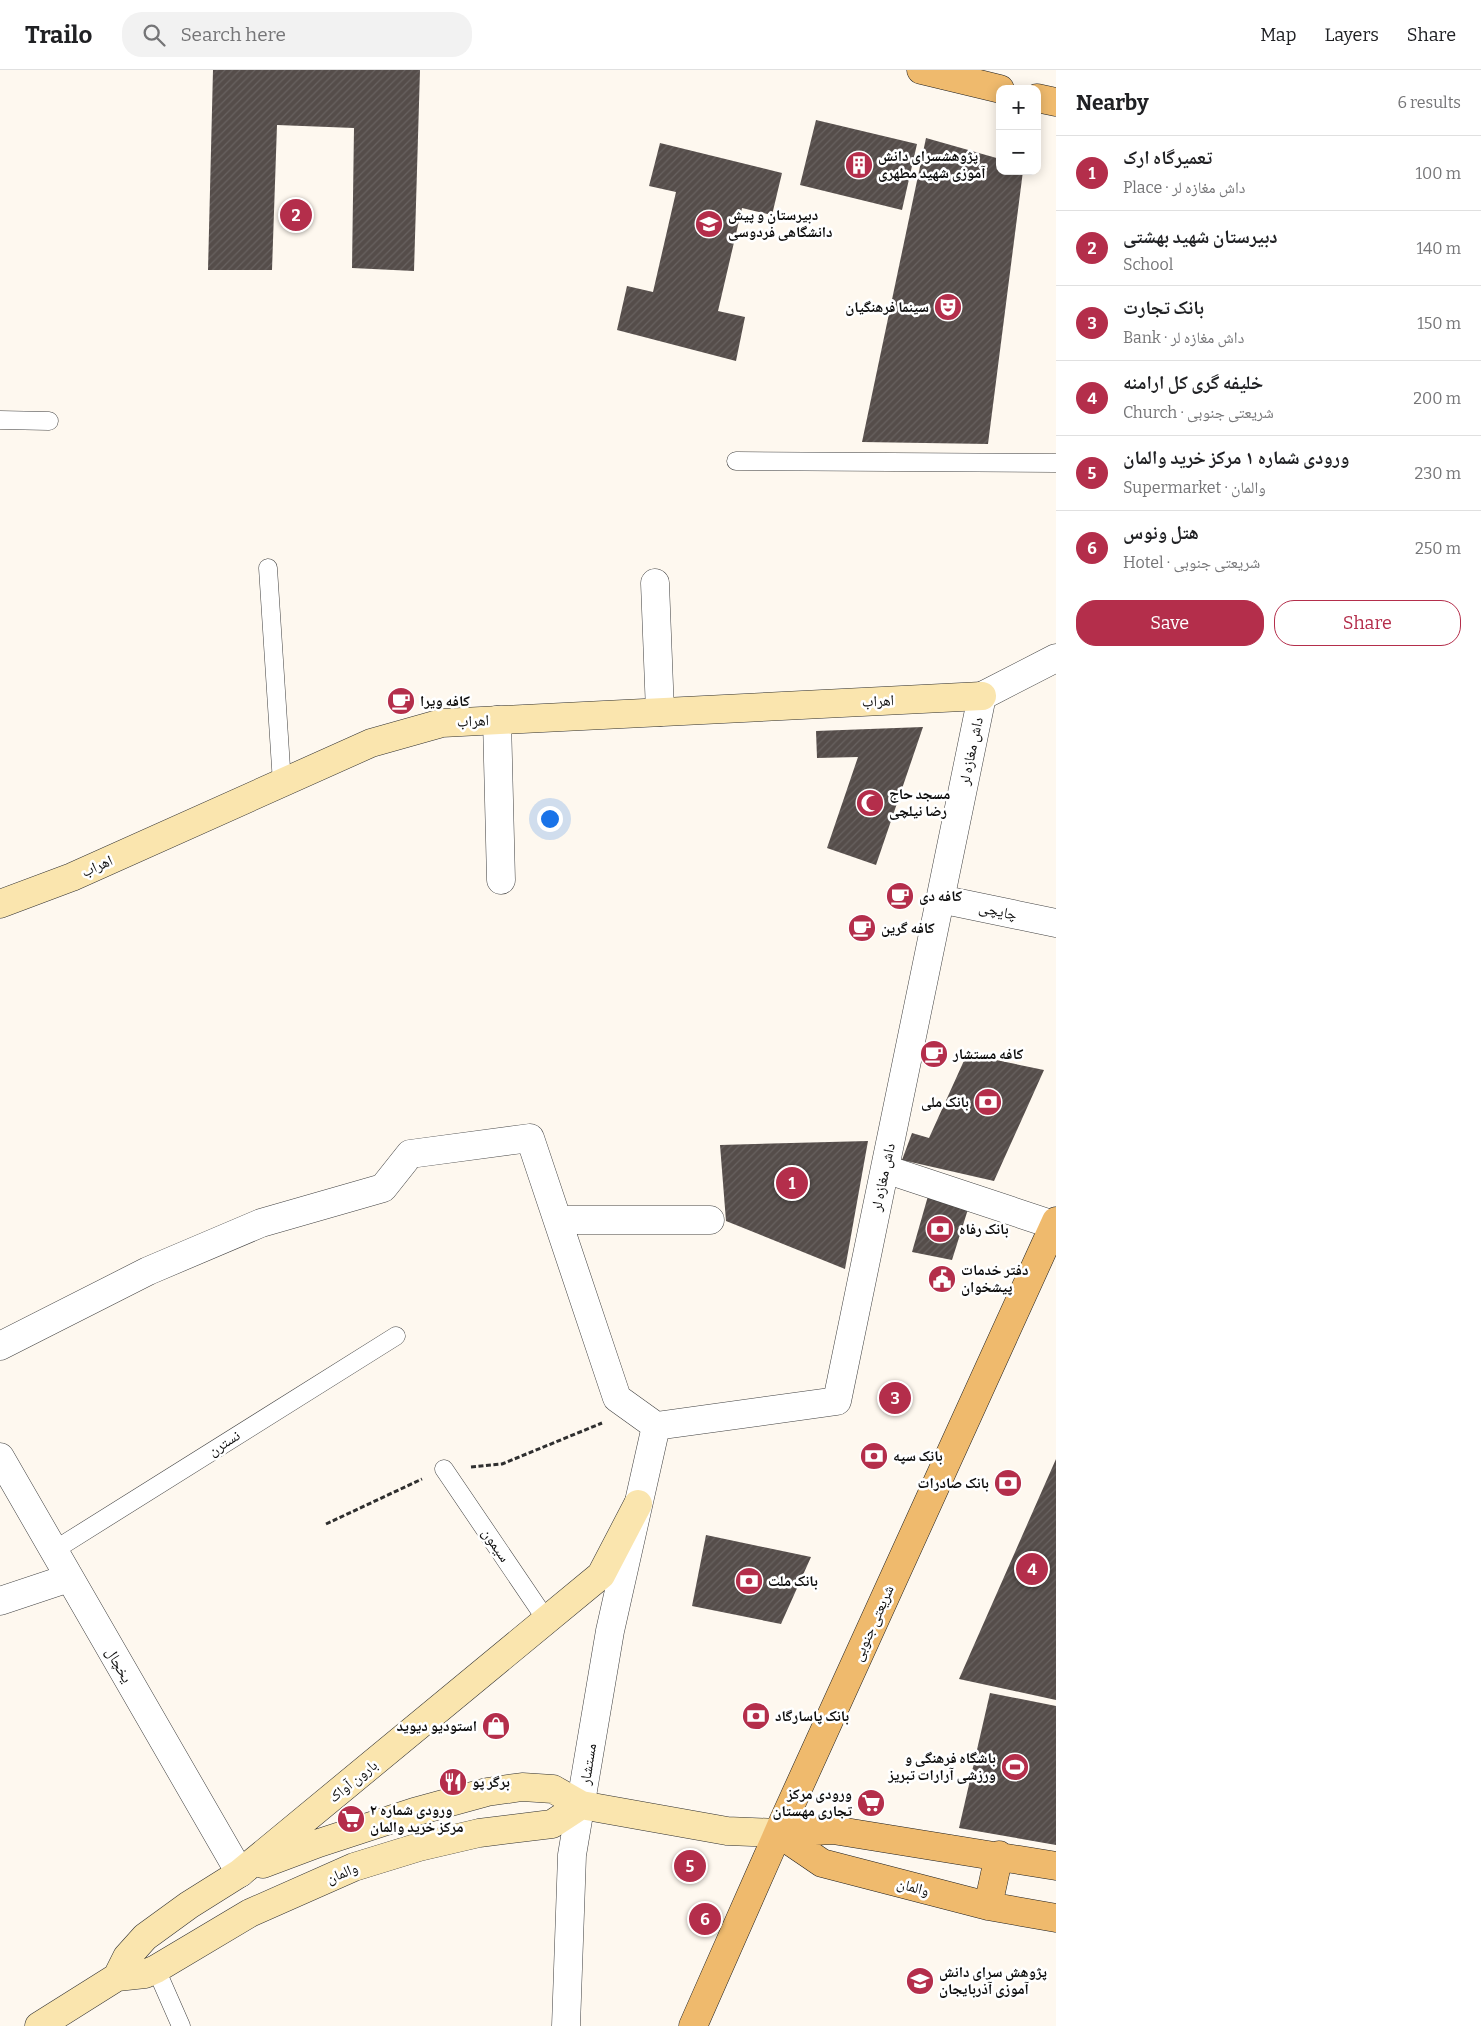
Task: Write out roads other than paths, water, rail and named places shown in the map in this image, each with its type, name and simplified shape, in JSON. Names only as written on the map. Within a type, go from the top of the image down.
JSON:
[{"type":"main road","points":[[921,70],[996,88]]},
{"type":"main road","points":[[1041,99],[1056,102]]},
{"type":"main road","name":"اهراب","points":[[0,904],[72,877],[372,742],[442,723],[982,696]]},
{"type":"main road","name":"شریعتی جنوبی","points":[[693,2026],[778,1833],[1055,1223]]},
{"type":"main road","name":"بارون آواک","points":[[39,2026],[117,1977],[127,1957],[145,1937],[189,1905],[240,1874],[601,1575],[638,1504]]},
{"type":"main road","points":[[240,1874],[318,1843],[414,1812],[486,1792],[522,1787],[553,1789],[581,1805],[727,1831],[778,1833],[833,1830],[999,1855],[1056,1866]]},
{"type":"main road","name":"والمان","points":[[117,1977],[139,1975],[156,1969],[250,1913],[354,1868],[419,1847],[478,1833],[552,1824],[581,1805]]},
{"type":"main road","name":"والمان","points":[[778,1833],[822,1863],[988,1906],[1056,1918]]},
{"type":"main road","points":[[988,1906],[999,1855]]},
{"type":"street","points":[[655,583],[660,712]]},
{"type":"street","points":[[982,696],[1056,658]]},
{"type":"street","name":"داش مغازه لر","points":[[656,1426],[837,1401],[982,696]]},
{"type":"street","points":[[497,720],[501,880]]},
{"type":"street","name":"چایچی","points":[[940,899],[1056,923]]},
{"type":"street","points":[[0,1346],[148,1271],[261,1223],[383,1188],[410,1154],[530,1138],[617,1398],[656,1426],[638,1504]]},
{"type":"street","points":[[885,1168],[1055,1223]]},
{"type":"street","points":[[558,1220],[710,1220]]},
{"type":"street","name":"یخچال","points":[[0,1457],[240,1874]]},
{"type":"street","name":"مستشار","points":[[566,2026],[572,1855],[610,1631],[638,1504]]},
{"type":"street","points":[[0,1601],[68,1578]]},
{"type":"lane","points":[[0,420],[49,421]]},
{"type":"lane","points":[[736,461],[1056,464]]},
{"type":"lane","points":[[268,568],[282,783]]},
{"type":"lane","name":"نسترن","points":[[53,1551],[396,1336]]},
{"type":"lane","name":"سیمون","points":[[444,1469],[547,1621]]},
{"type":"lane","points":[[156,1969],[181,2026]]},
{"type":"place","name":"پژوهشسرای دانش آموزی شهید مطهری","points":[[859,165]]},
{"type":"place","name":"دبیرستان شهید بهشتی","points":[[296,215]]},
{"type":"place","name":"دبیرستان و پیش دانشگاهی فردوسی","points":[[709,224]]},
{"type":"place","name":"سینما فرهنگیان","points":[[948,307]]},
{"type":"place","name":"کافه ویرا","points":[[401,701]]},
{"type":"place","name":"مسجد حاج رضا نیلچی","points":[[870,803]]},
{"type":"place","name":"کافه دی","points":[[900,896]]},
{"type":"place","name":"کافه گرین","points":[[862,928]]},
{"type":"place","name":"کافه مستشار","points":[[934,1054]]},
{"type":"place","name":"بانک ملی","points":[[988,1102]]},
{"type":"place","name":"تعمیرگاه ارک","points":[[792,1183]]},
{"type":"place","name":"بانک رفاه","points":[[940,1229]]},
{"type":"place","name":"دفتر خدمات پیشخوان","points":[[942,1279]]},
{"type":"place","name":"بانک تجارت","points":[[895,1398]]},
{"type":"place","name":"بانک سپه","points":[[874,1456]]},
{"type":"place","name":"بانک صادرات","points":[[1008,1483]]},
{"type":"place","name":"خلیفه گری کل ارامنه","points":[[1032,1569]]},
{"type":"place","name":"بانک ملت","points":[[749,1581]]},
{"type":"place","name":"بانک پاسارگاد","points":[[756,1716]]},
{"type":"place","name":"استودیو دیوید","points":[[496,1726]]},
{"type":"place","name":"باشگاه فرهنگی و ورزشی آرارات تبریز","points":[[1015,1767]]},
{"type":"place","name":"برگر پو","points":[[453,1782]]},
{"type":"place","name":"ورودی مرکز تجاری مهستان","points":[[871,1803]]},
{"type":"place","name":"ورودی شماره ۲ مرکز خرید والمان","points":[[351,1819]]},
{"type":"place","name":"ورودی شماره ۱ مرکز خرید والمان","points":[[690,1866]]},
{"type":"place","name":"هتل ونوس","points":[[705,1919]]},
{"type":"place","name":"پژوهش سرای دانش آموزی آذربایجان","points":[[920,1981]]}]
